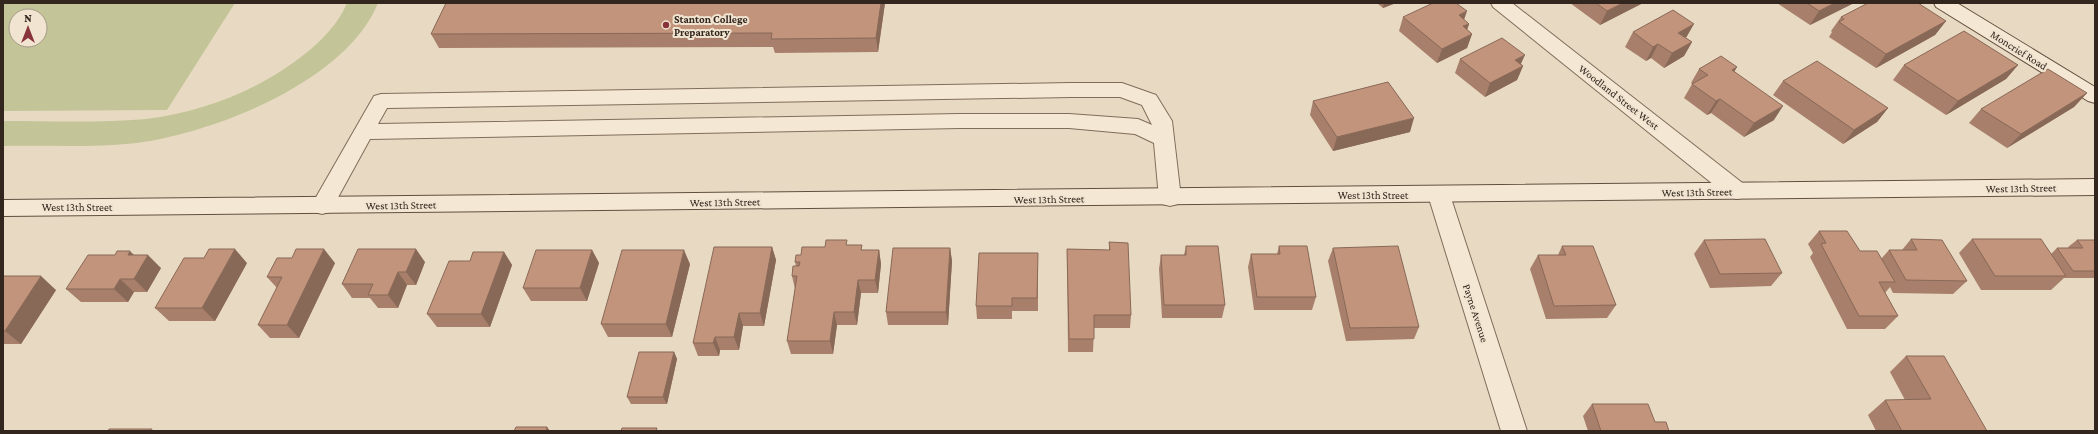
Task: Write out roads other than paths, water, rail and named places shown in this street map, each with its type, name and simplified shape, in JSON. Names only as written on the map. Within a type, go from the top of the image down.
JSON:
[{"type":"street","name":"Woodland Street West","points":[[1500,3],[1737,191]]},
{"type":"street","name":"Moncrief Road","points":[[1943,3],[2095,96]]},
{"type":"street","points":[[322,206],[365,132],[381,101],[1071,90],[1122,90],[1149,100],[1162,121],[1170,198]]},
{"type":"street","points":[[365,132],[968,121],[1069,121],[1138,127],[1163,138]]},
{"type":"street","name":"West 13th Street","points":[[3,208],[1170,198],[2095,187]]},
{"type":"street","name":"Payne Avenue","points":[[1439,195],[1514,431]]},
{"type":"place","name":"Stanton College Preparatory","points":[[666,25]]}]
